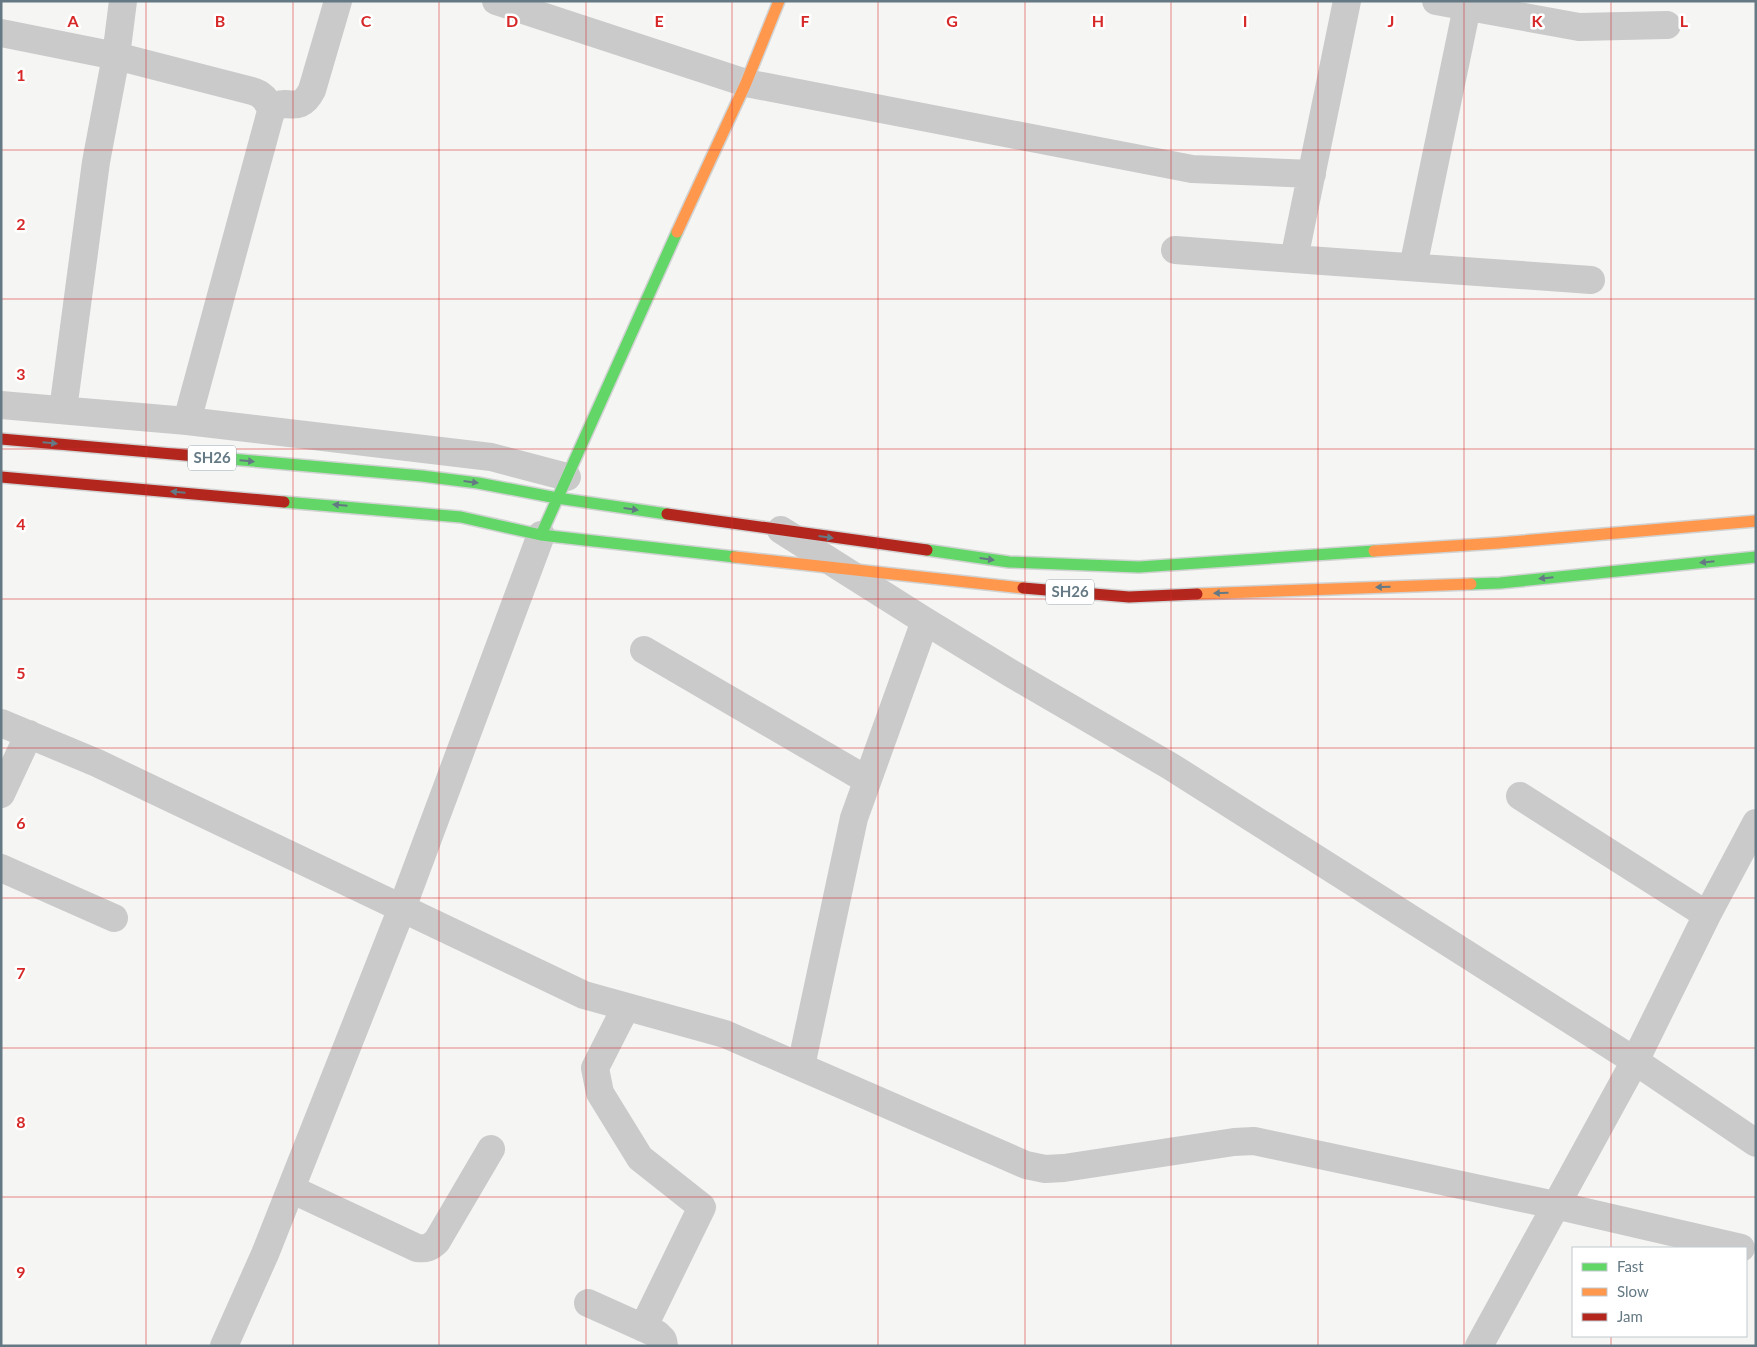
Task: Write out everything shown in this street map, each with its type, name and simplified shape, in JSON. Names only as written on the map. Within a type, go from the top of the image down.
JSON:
[{"type":"main road","points":[[541,535],[649,292],[746,83],[779,1]]},
{"type":"main road","name":"SH26","points":[[1,439],[422,476],[478,483],[562,488],[781,530],[1009,562],[1139,567],[1490,544],[1756,521]]},
{"type":"main road","name":"SH26","points":[[1,477],[461,517],[541,535],[1009,587],[1129,597],[1500,583],[1756,557]]},
{"type":"street","points":[[62,410],[96,162],[116,56],[123,1]]},
{"type":"street","points":[[187,421],[272,110],[281,104],[298,105],[304,103],[308,98],[338,1]]},
{"type":"street","points":[[496,1],[746,83],[1192,169],[1312,174]]},
{"type":"street","points":[[1294,259],[1348,1]]},
{"type":"street","points":[[1436,1],[1579,27],[1667,25]]},
{"type":"street","points":[[1413,267],[1467,7]]},
{"type":"street","points":[[1,33],[116,56],[260,93],[265,97],[272,110]]},
{"type":"street","points":[[1175,250],[1591,280]]},
{"type":"street","points":[[1,405],[187,421],[491,457],[562,488]]},
{"type":"street","points":[[781,530],[1012,674],[1170,766],[1635,1061],[1756,1144]]},
{"type":"street","points":[[224,1346],[266,1254],[402,908],[541,535]]},
{"type":"street","points":[[801,1066],[854,818],[925,621]]},
{"type":"street","points":[[644,650],[867,780]]},
{"type":"street","points":[[1,723],[96,763],[584,995],[725,1034],[1026,1165],[1045,1169],[1064,1168],[1234,1142],[1254,1141],[1555,1205],[1737,1247]]},
{"type":"street","points":[[1,794],[29,734]]},
{"type":"street","points":[[1520,796],[1707,915]]},
{"type":"street","points":[[1479,1346],[1635,1061],[1707,915],[1755,827]]},
{"type":"street","points":[[1,868],[114,918]]},
{"type":"street","points":[[626,1007],[595,1068],[600,1093],[640,1158],[702,1207],[644,1328]]},
{"type":"street","points":[[291,1189],[417,1248],[425,1249],[431,1247],[436,1241],[491,1149]]},
{"type":"street","points":[[588,1304],[657,1334],[664,1346]]},
{"type":"traffic: fast","points":[[541,535],[677,232]]},
{"type":"traffic: fast","points":[[230,459],[422,476],[478,483],[557,498],[667,514]]},
{"type":"traffic: fast","points":[[284,502],[461,517],[541,535],[735,557]]},
{"type":"traffic: fast","points":[[927,550],[1009,562],[1139,567],[1374,551]]},
{"type":"traffic: fast","points":[[1471,584],[1500,583],[1756,557]]},
{"type":"traffic: slow","points":[[677,232],[746,83],[779,1]]},
{"type":"traffic: slow","points":[[1374,551],[1499,543],[1756,521]]},
{"type":"traffic: slow","points":[[735,557],[1023,588]]},
{"type":"traffic: slow","points":[[1197,594],[1471,584]]},
{"type":"traffic: jam","points":[[1,439],[230,459]]},
{"type":"traffic: jam","points":[[1,477],[284,502]]},
{"type":"traffic: jam","points":[[667,514],[927,550]]},
{"type":"traffic: jam","points":[[1023,588],[1129,597],[1197,594]]}]
